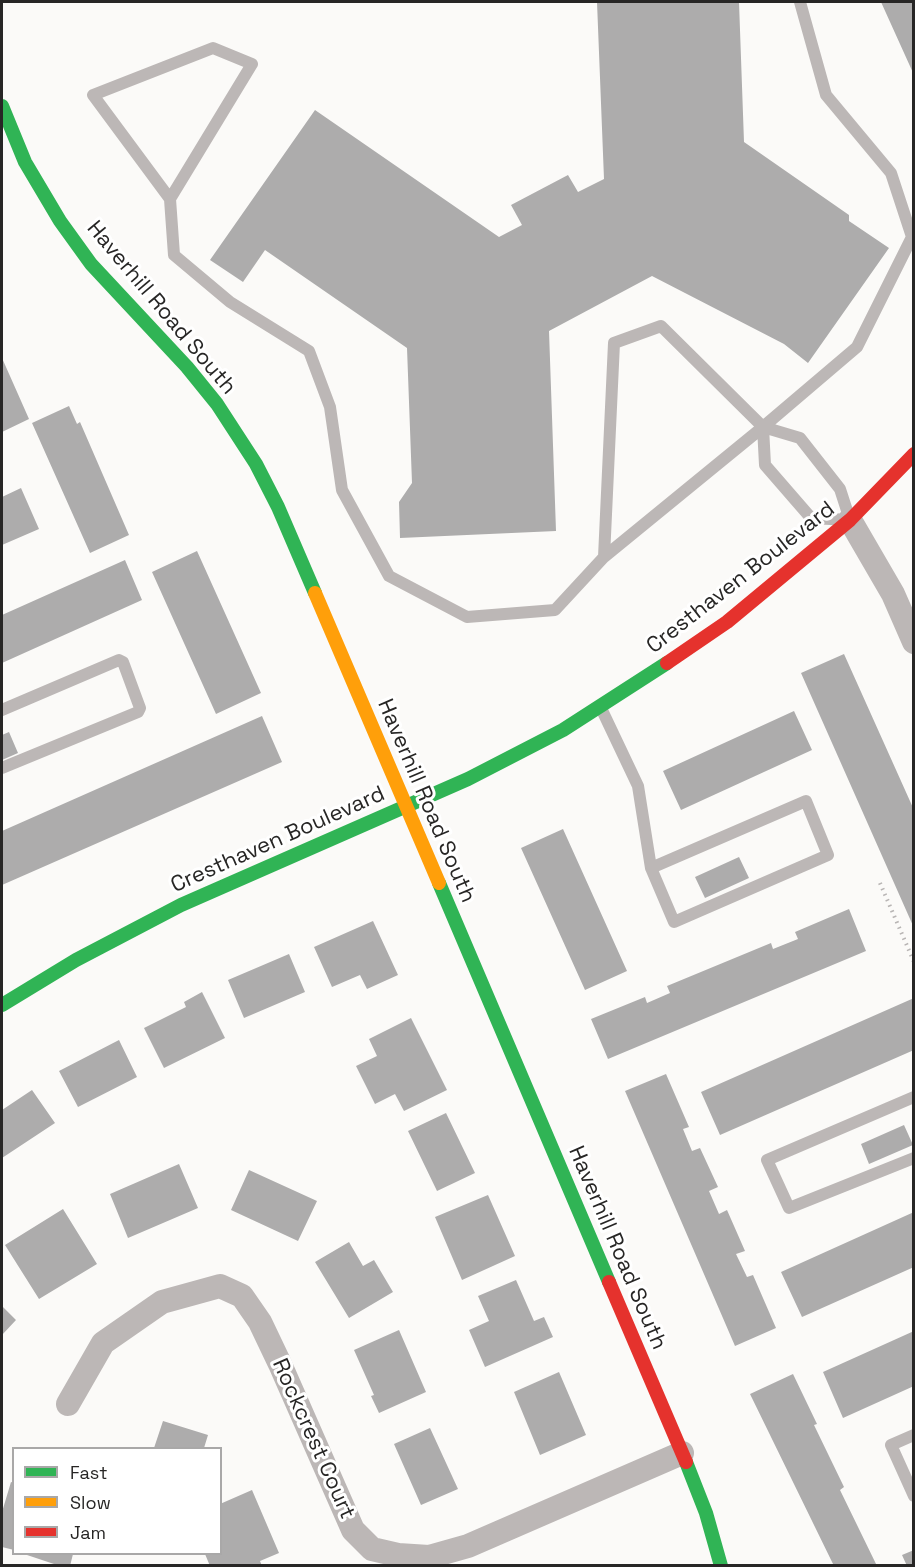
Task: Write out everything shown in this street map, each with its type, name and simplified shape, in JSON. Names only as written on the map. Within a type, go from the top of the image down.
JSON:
[{"type":"street","name":"Haverhill Road South","points":[[2,106],[25,162],[66,230],[91,264],[187,367],[217,404],[256,464],[278,507],[682,1454],[706,1513],[721,1566]]},
{"type":"street","name":"Cresthaven Boulevard","points":[[2,1005],[76,960],[181,905],[406,807],[563,730],[646,678],[727,622],[850,520],[914,454]]},
{"type":"street","points":[[850,520],[893,594],[914,642]]},
{"type":"street","name":"Rockcrest Court","points":[[68,1404],[103,1343],[162,1302],[220,1286],[242,1296],[260,1322],[353,1530],[372,1549],[398,1555],[429,1557],[468,1546],[682,1454]]},
{"type":"lane","points":[[170,199],[252,64],[213,48],[93,95],[170,199],[174,255],[230,302],[309,351],[330,407],[342,490],[389,576],[467,617],[555,610],[604,557],[857,347],[912,237],[891,173],[826,95],[800,2]]},
{"type":"lane","points":[[604,557],[614,343],[661,326],[763,426],[800,438],[840,489],[850,520],[811,518],[765,465],[763,426]]},
{"type":"lane","points":[[2,710],[119,660],[123,662],[140,708],[138,712],[2,768]]},
{"type":"lane","points":[[600,706],[638,786],[651,867],[674,922],[828,855],[806,801],[651,867]]},
{"type":"lane","points":[[914,1097],[767,1160],[789,1208],[914,1158]]},
{"type":"lane","points":[[914,1435],[891,1445],[914,1496]]},
{"type":"path","points":[[880,883],[914,962]]},
{"type":"building","points":[[597,2],[739,2],[744,142],[849,215],[849,221],[889,248],[808,363],[784,344],[652,276],[549,331],[556,531],[400,538],[399,502],[412,483],[407,348],[265,250],[243,282],[210,260],[315,110],[499,237],[522,225],[511,205],[568,175],[578,192],[604,179]]},
{"type":"building","points":[[881,2],[914,2],[914,75]]},
{"type":"building","points":[[2,358],[29,419],[2,432]]},
{"type":"building","points":[[69,406],[77,424],[80,422],[129,535],[90,553],[32,423]]},
{"type":"building","points":[[21,488],[39,529],[2,545],[2,497]]},
{"type":"building","points":[[197,551],[261,693],[216,714],[152,572]]},
{"type":"building","points":[[125,560],[142,600],[2,663],[2,615]]},
{"type":"building","points":[[844,654],[914,810],[914,928],[801,673]]},
{"type":"building","points":[[794,711],[812,750],[681,810],[663,771]]},
{"type":"building","points":[[262,716],[282,762],[2,885],[2,831]]},
{"type":"building","points":[[9,732],[18,753],[2,760],[2,735]]},
{"type":"building","points":[[563,829],[627,971],[585,990],[521,848]]},
{"type":"building","points":[[739,857],[749,878],[705,898],[695,877]]},
{"type":"building","points":[[849,909],[866,951],[608,1059],[591,1019],[645,997],[647,1003],[670,993],[667,986],[771,943],[773,949],[798,939],[795,932]]},
{"type":"building","points":[[373,921],[398,975],[367,989],[360,975],[332,987],[314,947]]},
{"type":"building","points":[[289,954],[305,992],[244,1018],[228,980]]},
{"type":"building","points":[[202,992],[225,1038],[164,1068],[144,1028],[186,1007],[184,1002]]},
{"type":"building","points":[[914,998],[914,1050],[720,1135],[701,1092]]},
{"type":"building","points":[[411,1018],[447,1090],[404,1111],[395,1094],[375,1104],[356,1066],[377,1056],[369,1039]]},
{"type":"building","points":[[119,1040],[137,1077],[78,1107],[59,1071]]},
{"type":"building","points":[[666,1074],[689,1127],[683,1129],[692,1151],[700,1148],[718,1187],[709,1191],[719,1214],[727,1210],[745,1251],[736,1254],[747,1277],[753,1275],[776,1328],[735,1346],[625,1091]]},
{"type":"building","points":[[32,1090],[55,1123],[2,1158],[2,1110]]},
{"type":"building","points":[[446,1113],[475,1173],[437,1191],[408,1131]]},
{"type":"building","points":[[904,1125],[913,1145],[869,1164],[861,1144]]},
{"type":"building","points":[[179,1164],[198,1208],[128,1238],[110,1194]]},
{"type":"building","points":[[249,1170],[317,1201],[298,1241],[231,1210]]},
{"type":"building","points":[[488,1195],[515,1256],[462,1280],[435,1217]]},
{"type":"building","points":[[63,1209],[97,1264],[39,1299],[5,1245]]},
{"type":"building","points":[[914,1212],[914,1267],[802,1317],[781,1272]]},
{"type":"building","points":[[349,1242],[363,1266],[374,1260],[393,1292],[349,1318],[315,1262]]},
{"type":"building","points":[[516,1280],[534,1321],[544,1317],[553,1337],[485,1367],[469,1330],[489,1321],[478,1296]]},
{"type":"building","points":[[2,1306],[16,1320],[2,1335]]},
{"type":"building","points":[[399,1330],[426,1392],[379,1413],[371,1396],[374,1395],[354,1350]]},
{"type":"building","points":[[914,1331],[914,1386],[843,1418],[823,1372]]},
{"type":"building","points":[[559,1372],[586,1435],[540,1455],[514,1392]]},
{"type":"building","points":[[793,1374],[817,1424],[814,1425],[844,1487],[840,1490],[877,1566],[834,1566],[750,1394]]},
{"type":"building","points":[[163,1421],[208,1435],[204,1447],[154,1447]]},
{"type":"building","points":[[430,1428],[458,1489],[421,1505],[394,1444]]},
{"type":"building","points":[[11,1482],[12,1550],[2,1547],[2,1512]]},
{"type":"building","points":[[252,1490],[279,1553],[260,1561],[262,1566],[210,1566],[205,1555],[222,1555],[222,1503]]},
{"type":"building","points":[[914,1550],[914,1566],[907,1566],[902,1555]]},
{"type":"building","points":[[27,1555],[73,1555],[70,1566],[60,1566]]},
{"type":"traffic: fast","points":[[2,106],[25,162],[60,221],[91,264],[187,367],[217,404],[256,464],[278,507],[315,593]]},
{"type":"traffic: fast","points":[[2,1005],[76,960],[181,905],[468,779],[563,730],[667,663]]},
{"type":"traffic: fast","points":[[439,883],[609,1282]]},
{"type":"traffic: fast","points":[[686,1462],[706,1513],[721,1566]]},
{"type":"traffic: slow","points":[[315,593],[439,883]]},
{"type":"traffic: jam","points":[[667,663],[727,622],[850,520],[914,454]]},
{"type":"traffic: jam","points":[[609,1282],[686,1462]]}]
